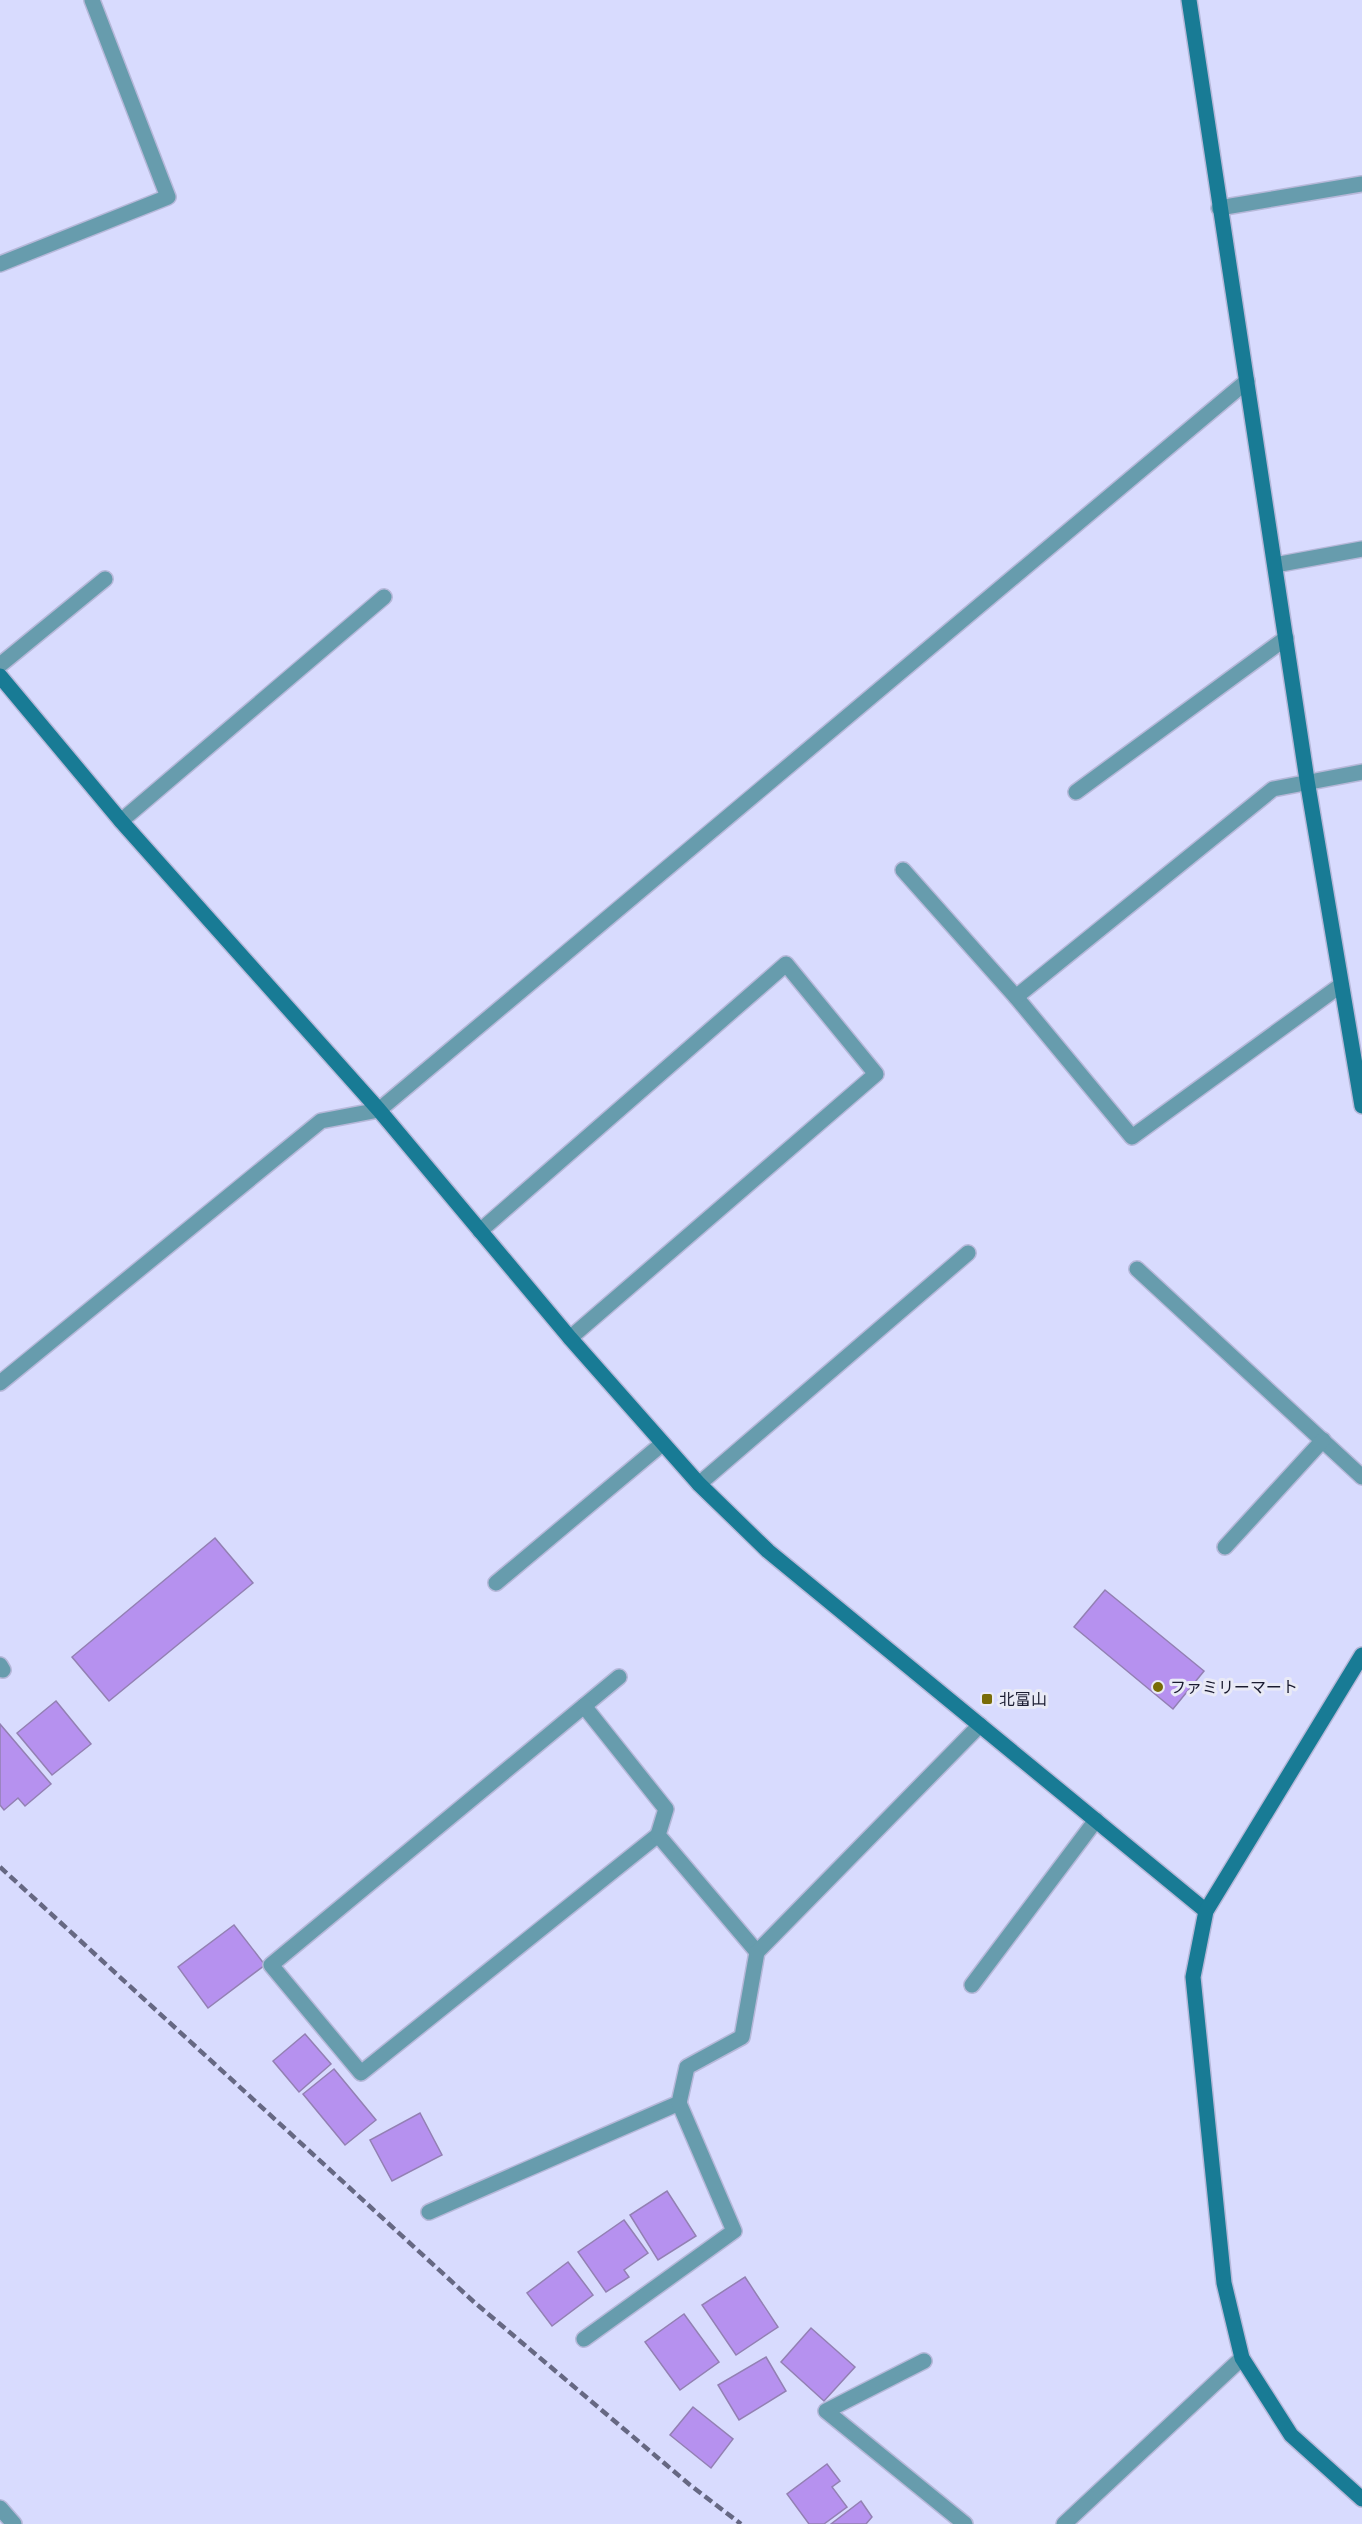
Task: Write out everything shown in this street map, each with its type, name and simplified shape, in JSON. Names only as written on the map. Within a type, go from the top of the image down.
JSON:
[{"type":"street","points":[[0,264],[168,197],[92,0]]},
{"type":"street","points":[[1189,0],[1307,780],[1362,1106]]},
{"type":"street","points":[[1219,208],[1362,184]]},
{"type":"street","points":[[0,1383],[321,1121],[379,1110],[1247,381]]},
{"type":"street","points":[[1275,565],[1362,549]]},
{"type":"street","points":[[0,665],[105,579]]},
{"type":"street","points":[[121,821],[384,597]]},
{"type":"street","points":[[1076,792],[1286,638]]},
{"type":"street","points":[[0,676],[121,821],[379,1110],[570,1338],[699,1484],[768,1551],[1206,1911]]},
{"type":"street","points":[[1016,997],[1273,789],[1307,780],[1362,772]]},
{"type":"street","points":[[903,870],[1016,997],[1132,1137],[1341,985]]},
{"type":"street","points":[[480,1231],[786,964],[876,1074],[570,1338]]},
{"type":"street","points":[[699,1484],[968,1253]]},
{"type":"street","points":[[1137,1269],[1362,1477]]},
{"type":"street","points":[[1225,1547],[1323,1440]]},
{"type":"street","points":[[496,1582],[662,1444]]},
{"type":"street","points":[[1362,1655],[1206,1911],[1193,1977],[1224,2283],[1242,2358],[1291,2435],[1362,2499]]},
{"type":"street","points":[[584,1706],[666,1809],[658,1835],[361,2073],[271,1965],[584,1706],[620,1677]]},
{"type":"street","points":[[584,2339],[734,2231],[679,2103],[687,2067],[742,2037],[757,1952],[980,1725]]},
{"type":"street","points":[[972,1984],[1096,1820]]},
{"type":"street","points":[[658,1835],[757,1952]]},
{"type":"street","points":[[429,2212],[679,2103]]},
{"type":"street","points":[[1064,2524],[1242,2358]]},
{"type":"street","points":[[924,2361],[826,2410],[965,2524]]},
{"type":"street","points":[[0,2508],[14,2524]]},
{"type":"building","points":[[215,1538],[253,1583],[109,1701],[72,1657]]},
{"type":"building","points":[[1105,1590],[1204,1671],[1173,1709],[1074,1627]]},
{"type":"building","points":[[56,1701],[91,1744],[52,1775],[17,1733]]},
{"type":"building","points":[[0,1724],[51,1784],[25,1806],[18,1798],[4,1810],[0,1805]]},
{"type":"building","points":[[234,1925],[265,1965],[208,2008],[178,1967]]},
{"type":"building","points":[[305,2034],[331,2064],[299,2092],[273,2061]]},
{"type":"building","points":[[334,2069],[376,2120],[345,2145],[303,2094]]},
{"type":"building","points":[[420,2113],[442,2155],[392,2181],[370,2140]]},
{"type":"building","points":[[667,2191],[696,2236],[658,2260],[630,2215]]},
{"type":"building","points":[[624,2220],[648,2253],[624,2270],[629,2277],[606,2292],[578,2252]]},
{"type":"building","points":[[568,2262],[593,2295],[552,2326],[527,2293]]},
{"type":"building","points":[[745,2277],[778,2327],[736,2355],[702,2305]]},
{"type":"building","points":[[684,2314],[719,2362],[680,2390],[645,2342]]},
{"type":"building","points":[[811,2328],[855,2367],[824,2401],[781,2362]]},
{"type":"building","points":[[766,2357],[786,2391],[739,2420],[718,2385]]},
{"type":"building","points":[[693,2407],[733,2439],[711,2468],[670,2435]]},
{"type":"building","points":[[827,2464],[840,2481],[832,2487],[847,2507],[824,2524],[809,2524],[787,2494]]},
{"type":"building","points":[[861,2501],[872,2517],[866,2524],[831,2524]]},
{"type":"railway","points":[[0,1867],[474,2302],[690,2485],[741,2524]]},
{"type":"place","name":"ファミリーマート","points":[[1158,1687]]},
{"type":"place","name":"北富山","points":[[987,1699]]}]
